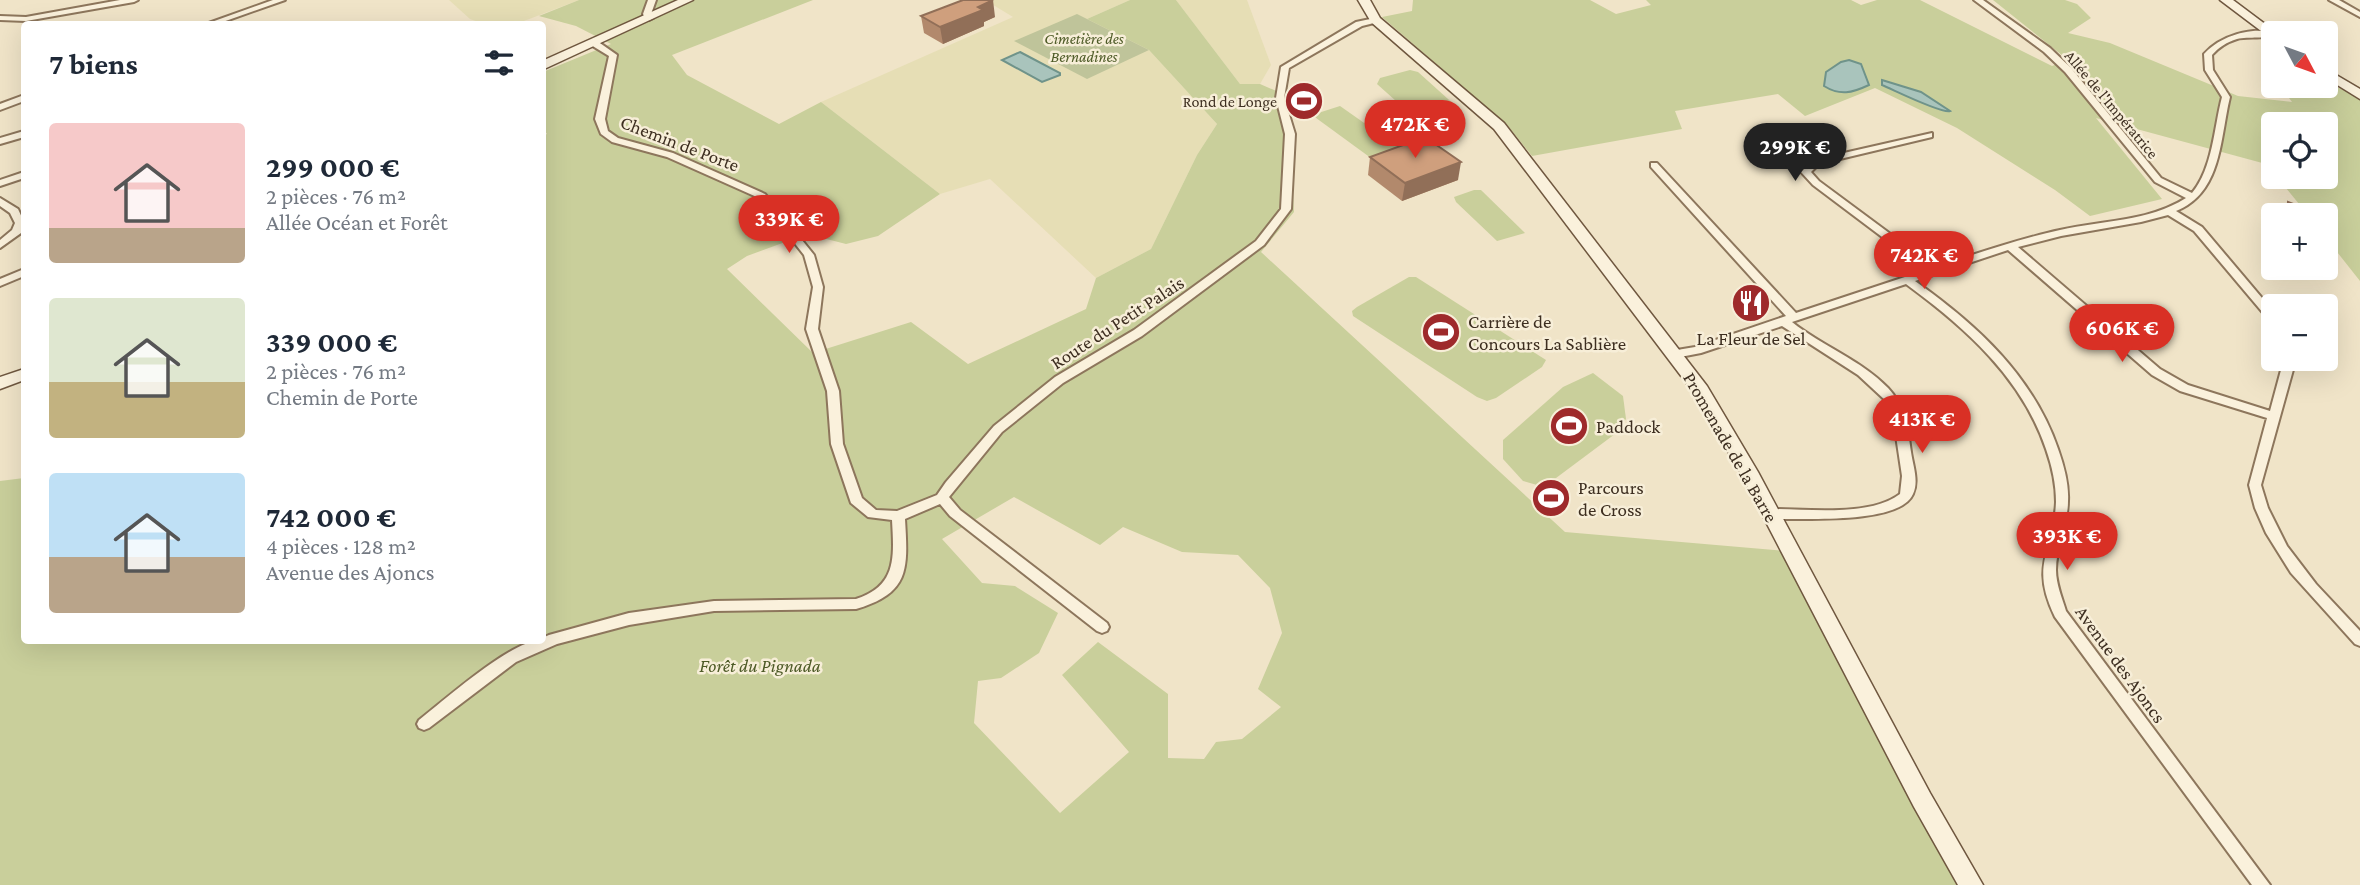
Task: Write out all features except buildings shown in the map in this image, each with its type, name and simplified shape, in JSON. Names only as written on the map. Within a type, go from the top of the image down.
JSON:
[{"type":"main road","points":[[546,64],[687,0]]},
{"type":"main road","name":"Promenade de la Barre","points":[[1364,0],[1375,20],[1499,126],[1675,354],[1723,427],[1922,800],[1971,885]]},
{"type":"main road","points":[[2225,0],[2261,27]]},
{"type":"main road","points":[[2338,81],[2360,95]]},
{"type":"main road","points":[[0,383],[21,375]]},
{"type":"street","points":[[0,18],[26,19],[134,0]]},
{"type":"street","points":[[219,21],[281,0]]},
{"type":"street","points":[[649,18],[647,14],[652,0]]},
{"type":"street","name":"Allée de l'Impératrice","points":[[1978,0],[2047,50],[2068,70],[2158,180],[2193,197]]},
{"type":"street","points":[[2333,0],[2360,15]]},
{"type":"street","name":"Route du Petit Palais","points":[[942,498],[998,429],[1059,380],[1138,333],[1260,243],[1286,209],[1290,134],[1280,98],[1285,67],[1359,24],[1375,20]]},
{"type":"street","points":[[1675,354],[1698,350],[2010,246],[2049,235],[2169,211],[2193,197],[2206,179],[2226,97],[2209,71],[2208,54],[2223,41],[2236,37],[2261,36]]},
{"type":"street","name":"Chemin de Porte","points":[[594,43],[613,55],[600,119],[604,132],[615,140],[670,155],[762,196],[809,255],[818,287],[812,329],[833,391],[836,444],[856,500],[873,514],[898,516]]},
{"type":"street","points":[[0,107],[21,99]]},
{"type":"street","points":[[0,141],[21,135]]},
{"type":"street","points":[[1928,135],[1816,162],[1806,172],[1816,183],[1933,271]]},
{"type":"street","points":[[1654,164],[1789,319],[1795,333],[1883,390],[1900,418],[1909,486],[1905,497],[1894,505],[1876,511],[1771,514]]},
{"type":"street","points":[[0,183],[21,176]]},
{"type":"street","points":[[0,201],[14,211],[20,223],[17,231],[0,245]]},
{"type":"street","points":[[2169,211],[2198,229],[2261,304]]},
{"type":"street","points":[[2010,246],[2156,372],[2184,388],[2273,416]]},
{"type":"street","points":[[0,283],[21,273]]},
{"type":"street","name":"Avenue des Ajoncs","points":[[1907,280],[1986,345],[2016,377],[2038,414],[2051,444],[2063,502],[2049,567],[2052,590],[2060,612],[2262,885]]},
{"type":"street","points":[[2286,371],[2255,485],[2259,503],[2278,546],[2303,579],[2360,640]]},
{"type":"street","points":[[546,643],[629,619],[714,606],[856,604],[872,601],[891,587],[898,570],[898,516],[942,498],[955,513],[1102,627]]},
{"type":"street","points":[[424,724],[511,658],[543,644]]},
{"type":"green space","points":[[449,0],[579,0],[524,21],[470,19]]},
{"type":"green space","name":"Forêt du Pignada","points":[[579,0],[813,0],[672,55],[687,75],[779,124],[821,102],[940,194],[878,236],[846,244],[807,234],[747,256],[727,269],[813,353],[911,322],[968,364],[1086,309],[1096,278],[1151,249],[1197,155],[1217,124],[1149,50],[1087,19],[1130,0],[1176,0],[1240,84],[1260,84],[1288,96],[1294,212],[1261,252],[1565,532],[1785,551],[1972,885],[0,885],[0,481],[21,478],[21,644],[546,644],[546,71],[611,44],[576,26],[539,16]],"holes":[[[1014,497],[1100,545],[1123,527],[1182,552],[1238,555],[1270,588],[1282,633],[1258,689],[1281,707],[1242,739],[1216,742],[1204,759],[1168,758],[1168,694],[1098,642],[1062,675],[1129,752],[1060,813],[974,723],[978,681],[1001,678],[1039,653],[1058,613],[1015,586],[982,583],[942,539]]]},
{"type":"green space","points":[[985,0],[1130,0],[1087,19],[1149,50],[1217,124],[1197,155],[1151,249],[1096,278],[990,179],[940,194],[821,102],[1013,17]]},
{"type":"green space","points":[[1176,0],[1247,0],[1271,65],[1260,84],[1240,84]]},
{"type":"green space","points":[[1413,0],[1590,0],[1616,14],[1651,5],[1646,0],[1851,0],[1861,5],[1877,0],[1920,0],[2052,66],[2068,60],[1993,0],[2065,0],[2077,4],[2091,18],[2068,33],[2110,43],[2238,96],[2292,102],[2289,98],[2338,98],[2338,87],[2360,98],[2360,281],[2338,253],[2338,203],[2298,203],[2287,189],[2338,189],[2338,112],[2261,112],[2261,163],[2096,118],[2162,199],[2090,216],[2055,190],[1957,128],[1875,88],[1805,116],[1778,94],[1675,111],[1682,129],[1532,156],[1508,126],[1382,17],[1412,11]]},
{"type":"green space","name":"Cimetière des Bernadines","points":[[1077,14],[1149,50],[1087,79],[1014,41]]},
{"type":"green space","points":[[1410,70],[1418,72],[1458,108],[1423,119],[1415,118],[1377,84],[1380,78]]},
{"type":"green space","points":[[1340,106],[1404,151],[1375,161],[1312,115]]},
{"type":"green space","points":[[1481,190],[1525,233],[1497,241],[1456,202],[1454,197]]},
{"type":"green space","name":"Carrière de Concours La Sablière","points":[[1409,277],[1416,277],[1546,360],[1542,367],[1496,398],[1487,401],[1353,316],[1352,311],[1357,307]]},
{"type":"green space","name":"Paddock","points":[[1593,373],[1623,396],[1626,419],[1615,434],[1544,487],[1523,481],[1503,459],[1503,440],[1563,387]]},
{"type":"water","points":[[1020,52],[1060,75],[1042,82],[1002,60]]},
{"type":"water","points":[[1849,60],[1861,64],[1869,85],[1846,92],[1824,86],[1826,72]]},
{"type":"water","points":[[1882,80],[1921,92],[1950,111],[1928,105],[1882,85]]},
{"type":"place","name":"Rond de Longe","points":[[1304,101]]},
{"type":"place","name":"La Fleur de Sel","points":[[1751,303]]},
{"type":"place","name":"Carrière de Concours La Sablière","points":[[1441,332]]},
{"type":"place","name":"Paddock","points":[[1569,426]]},
{"type":"place","name":"Parcours de Cross","points":[[1551,498]]}]
